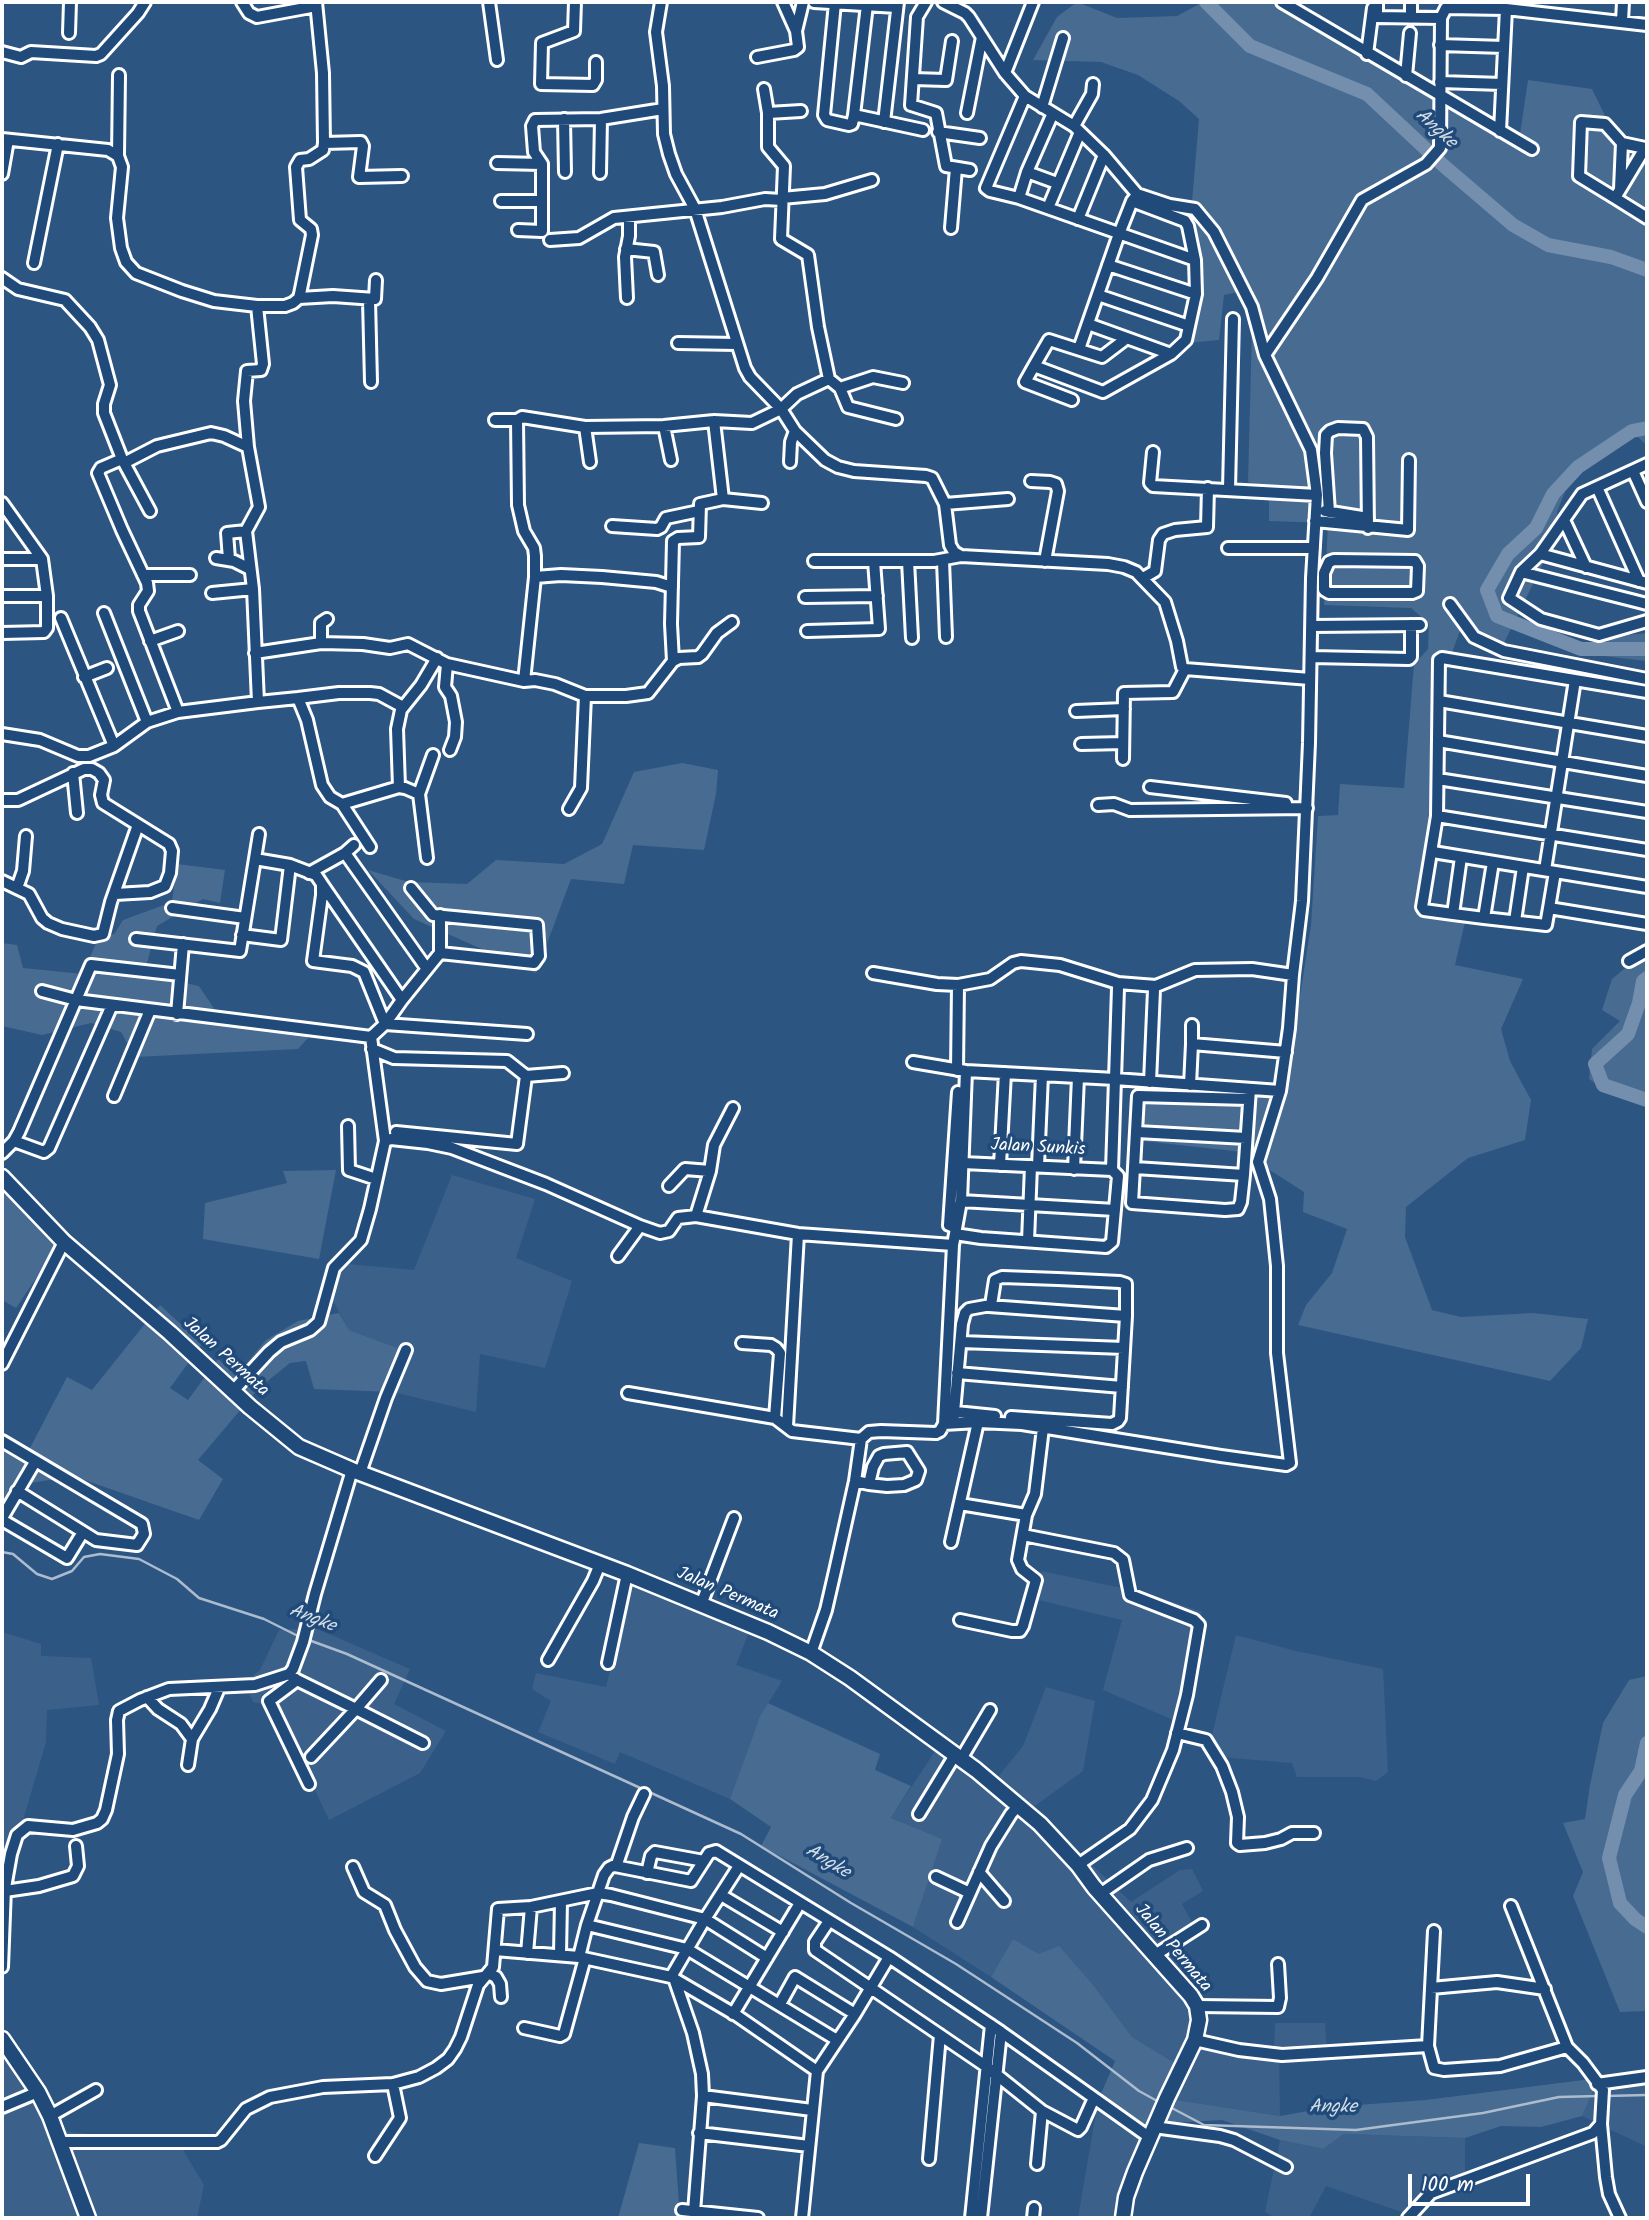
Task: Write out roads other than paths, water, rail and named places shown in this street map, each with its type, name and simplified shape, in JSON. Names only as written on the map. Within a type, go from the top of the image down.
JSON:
[{"type":"main road","name":"Jalan Permata","points":[[2,1177],[64,1242],[299,1447],[356,1472],[627,1574],[768,1632],[811,1653],[850,1678],[1019,1805],[1078,1865],[1100,1894],[1191,1996],[1196,2006],[1199,2020],[1195,2040],[1154,2127],[1126,2197],[1123,2218]]},
{"type":"main road","points":[[2,2039],[38,2092],[50,2116],[88,2218]]},
{"type":"street","points":[[69,33],[70,2]]},
{"type":"street","points":[[2,52],[20,57],[35,52],[101,54],[145,2]]},
{"type":"street","points":[[242,2],[249,13],[257,17],[311,7],[316,2]]},
{"type":"street","points":[[299,298],[312,233],[300,220],[296,167],[297,163],[323,150],[324,143],[323,63],[316,2]]},
{"type":"street","points":[[489,2],[497,60]]},
{"type":"street","points":[[575,2],[574,30],[542,43],[541,84],[593,85],[596,80],[596,62]]},
{"type":"street","points":[[660,2],[656,32],[663,86],[664,134],[676,174],[695,209],[745,369],[781,409],[795,431],[825,460],[854,471],[932,478],[945,504],[950,545],[954,552],[961,556]]},
{"type":"street","points":[[757,57],[797,49],[799,44],[796,32],[783,2]]},
{"type":"street","points":[[796,32],[803,2]]},
{"type":"street","points":[[814,2],[897,4],[884,122]]},
{"type":"street","points":[[926,2],[917,17],[911,104],[935,112],[946,166],[970,170]]},
{"type":"street","points":[[943,2],[965,13],[1005,73],[1025,96],[1077,129],[1104,155],[1134,198],[1186,222],[1195,260],[1196,294],[1186,340],[1171,354],[1103,392],[1034,366]]},
{"type":"street","points":[[1005,73],[1033,2]]},
{"type":"street","points":[[1375,2],[1377,17],[1441,18]]},
{"type":"street","points":[[1367,54],[1375,2]]},
{"type":"street","points":[[1410,18],[1412,2]]},
{"type":"street","points":[[1622,21],[1623,2]]},
{"type":"street","points":[[835,3],[824,118],[849,125],[852,124],[854,115],[867,5]]},
{"type":"street","points":[[1285,3],[1367,54],[1532,149]]},
{"type":"street","points":[[1265,355],[1317,278],[1362,200],[1426,164],[1437,154],[1441,142],[1441,18],[1446,8],[1550,7],[1647,24]]},
{"type":"street","points":[[1500,131],[1506,9]]},
{"type":"street","points":[[1406,76],[1410,33]]},
{"type":"street","points":[[967,113],[982,37]]},
{"type":"street","points":[[1019,198],[1048,110],[1063,38]]},
{"type":"street","points":[[913,79],[946,80],[952,41]]},
{"type":"street","points":[[1440,45],[1504,47]]},
{"type":"street","points":[[119,75],[118,156],[122,167],[117,218],[121,248],[126,262],[135,273],[214,301],[257,306],[285,306],[299,298],[342,296],[369,300],[376,298],[376,281]]},
{"type":"street","points":[[1440,82],[1502,84]]},
{"type":"street","points":[[1048,208],[1092,94],[1093,84]]},
{"type":"street","points":[[764,89],[768,113],[768,147],[784,166],[781,239],[807,253],[809,257],[818,327],[829,379],[839,388],[848,407],[896,419]]},
{"type":"street","points":[[1025,96],[986,188],[1195,260]]},
{"type":"street","points":[[518,230],[542,231],[542,164],[534,152],[533,122],[538,119],[601,118],[663,109]]},
{"type":"street","points":[[768,113],[801,111]]},
{"type":"street","points":[[854,115],[922,130]]},
{"type":"street","points":[[600,173],[601,118]]},
{"type":"street","points":[[564,119],[565,172]]},
{"type":"street","points":[[1617,194],[1645,148],[1622,143],[1605,124],[1581,122],[1579,176],[1617,194],[1647,218]]},
{"type":"street","points":[[938,132],[980,138]]},
{"type":"street","points":[[2,174],[5,139],[108,150],[118,156]]},
{"type":"street","points":[[324,143],[361,142],[363,146],[359,177],[402,176]]},
{"type":"street","points":[[1617,194],[1622,143]]},
{"type":"street","points":[[34,263],[58,144]]},
{"type":"street","points":[[1078,219],[1104,155]]},
{"type":"street","points":[[497,163],[542,164]]},
{"type":"street","points":[[951,228],[956,168]]},
{"type":"street","points":[[1027,172],[1057,183]]},
{"type":"street","points":[[550,240],[579,238],[608,220],[722,207],[765,199],[825,194],[872,180]]},
{"type":"street","points":[[1079,349],[1134,198]]},
{"type":"street","points":[[951,1420],[1022,1424],[1221,1456],[1286,1465],[1290,1463],[1277,1353],[1278,1266],[1270,1199],[1258,1162],[1280,1091],[1302,901],[1317,495],[1311,450],[1265,355],[1252,307],[1214,232],[1195,209],[1134,198]]},
{"type":"street","points":[[501,201],[542,201]]},
{"type":"street","points":[[627,298],[626,249],[629,217]]},
{"type":"street","points":[[626,249],[654,252],[657,275]]},
{"type":"street","points":[[1108,265],[1196,294]]},
{"type":"street","points":[[2,278],[18,289],[65,300],[95,334],[110,385],[104,413],[123,461],[150,511]]},
{"type":"street","points":[[1098,295],[1189,327]]},
{"type":"street","points":[[369,300],[371,382]]},
{"type":"street","points":[[257,306],[263,364],[261,370],[247,371],[244,401],[248,447],[259,507],[246,531],[253,589],[258,702]]},
{"type":"street","points":[[1229,489],[1233,319]]},
{"type":"street","points":[[1088,324],[1171,354]]},
{"type":"street","points":[[1072,401],[1025,382],[1049,340],[1102,357],[1127,338]]},
{"type":"street","points":[[678,343],[737,344]]},
{"type":"street","points":[[839,388],[873,377],[903,383]]},
{"type":"street","points":[[495,420],[517,420],[522,417],[584,427],[664,426],[714,421],[752,423],[781,409],[797,394],[829,379]]},
{"type":"street","points":[[517,420],[518,505],[524,531],[534,552],[535,577],[524,681]]},
{"type":"street","points":[[714,421],[723,499]]},
{"type":"street","points":[[664,426],[671,460]]},
{"type":"street","points":[[584,427],[590,462]]},
{"type":"street","points":[[1329,512],[1326,437],[1332,429],[1358,427],[1365,431],[1367,437],[1368,523]]},
{"type":"street","points":[[790,462],[795,431]]},
{"type":"street","points":[[178,712],[139,611],[139,605],[148,590],[143,575],[98,473],[100,468],[157,446],[211,433],[248,447]]},
{"type":"street","points":[[1153,452],[1151,485],[1317,495]]},
{"type":"street","points":[[1316,509],[1406,531],[1409,529],[1409,460]]},
{"type":"street","points":[[1647,464],[1582,494],[1540,554],[1521,572],[1509,598],[1541,619],[1599,635],[1647,621]]},
{"type":"street","points":[[1633,471],[1647,502]]},
{"type":"street","points":[[1031,481],[1056,484],[1059,491],[1045,561]]},
{"type":"street","points":[[1597,487],[1643,582]]},
{"type":"street","points":[[1143,578],[1155,571],[1159,540],[1163,534],[1175,530],[1206,528],[1208,488]]},
{"type":"street","points":[[673,661],[673,541],[678,537],[699,537],[701,503],[723,499],[762,503]]},
{"type":"street","points":[[945,504],[1008,499]]},
{"type":"street","points":[[2,503],[42,559],[47,596],[47,628],[44,632],[2,633]]},
{"type":"street","points":[[612,526],[659,528],[666,518],[699,511]]},
{"type":"street","points":[[1564,520],[1586,567]]},
{"type":"street","points":[[1315,521],[1368,523]]},
{"type":"street","points":[[2,524],[18,525]]},
{"type":"street","points":[[229,559],[227,533],[246,531]]},
{"type":"street","points":[[1228,548],[1314,548]]},
{"type":"street","points":[[1540,554],[1643,582]]},
{"type":"street","points":[[814,561],[943,561],[961,556],[1124,567],[1136,572],[1165,602],[1182,667],[1185,669],[1310,680]]},
{"type":"street","points":[[216,558],[229,559],[250,569]]},
{"type":"street","points":[[2,559],[42,559]]},
{"type":"street","points":[[1334,560],[1415,561],[1418,566],[1417,588],[1417,591],[1412,593],[1329,593],[1324,590],[1324,573],[1329,562],[1334,560]]},
{"type":"street","points":[[807,631],[879,629],[874,561]]},
{"type":"street","points":[[908,561],[912,638]]},
{"type":"street","points":[[943,561],[946,637]]},
{"type":"street","points":[[1521,572],[1647,604]]},
{"type":"street","points":[[143,575],[190,575]]},
{"type":"street","points":[[535,577],[602,576],[656,582],[672,587]]},
{"type":"street","points":[[212,593],[253,589]]},
{"type":"street","points":[[2,596],[47,596]]},
{"type":"street","points":[[805,597],[877,596]]},
{"type":"street","points":[[1450,604],[1474,637],[1504,651],[1647,679]]},
{"type":"street","points":[[104,613],[148,722]]},
{"type":"street","points":[[61,618],[114,746]]},
{"type":"street","points":[[321,643],[321,623],[327,619]]},
{"type":"street","points":[[255,653],[321,643],[390,648],[408,644],[442,661],[524,681],[555,684],[584,696],[626,696],[648,693],[673,661],[698,657],[717,633],[732,622]]},
{"type":"street","points":[[1311,657],[1409,659],[1415,625],[1312,626]]},
{"type":"street","points":[[150,641],[178,631]]},
{"type":"street","points":[[1575,680],[1551,834],[1546,925],[1424,910],[1422,907],[1437,816],[1441,658],[1575,680],[1647,692]]},
{"type":"street","points":[[399,788],[397,729],[401,710],[442,661]]},
{"type":"street","points":[[442,661],[445,687],[451,696],[456,722],[455,737],[450,750]]},
{"type":"street","points":[[85,677],[107,668]]},
{"type":"street","points":[[1123,759],[1124,693],[1172,692],[1185,669]]},
{"type":"street","points":[[2,734],[40,740],[78,755],[89,756],[114,746],[148,722],[178,712],[325,694],[370,693],[379,694],[403,707]]},
{"type":"street","points":[[569,809],[581,788],[584,696]]},
{"type":"street","points":[[298,698],[307,720],[322,785],[330,797],[342,804],[370,847]]},
{"type":"street","points":[[1439,701],[1647,736]]},
{"type":"street","points":[[1076,710],[1124,709]]},
{"type":"street","points":[[1438,741],[1647,776]]},
{"type":"street","points":[[1081,744],[1123,743]]},
{"type":"street","points":[[427,858],[419,794],[433,755]]},
{"type":"street","points":[[89,756],[92,769]]},
{"type":"street","points":[[2,800],[18,800],[85,769],[99,773],[104,780],[103,803],[171,846],[168,881],[161,889],[115,894]]},
{"type":"street","points":[[73,773],[77,813]]},
{"type":"street","points":[[1437,779],[1647,813]]},
{"type":"street","points":[[1150,787],[1307,806]]},
{"type":"street","points":[[342,804],[399,788],[419,794]]},
{"type":"street","points":[[1098,804],[1114,804],[1130,810],[1307,806]]},
{"type":"street","points":[[1437,816],[1647,850]]},
{"type":"street","points":[[2,881],[29,894],[48,923],[93,936],[103,934],[138,825]]},
{"type":"street","points":[[136,939],[240,951],[259,834]]},
{"type":"street","points":[[17,888],[23,871],[26,836]]},
{"type":"street","points":[[309,873],[354,845]]},
{"type":"street","points":[[1433,852],[1647,887]]},
{"type":"street","points":[[345,853],[427,969]]},
{"type":"street","points":[[1453,914],[1461,857]]},
{"type":"street","points":[[254,859],[290,865],[316,875],[402,1000]]},
{"type":"street","points":[[1484,918],[1493,862]]},
{"type":"street","points":[[242,935],[281,940],[290,865]]},
{"type":"street","points":[[1515,921],[1523,867]]},
{"type":"street","points":[[322,884],[313,961],[352,966],[364,972],[385,1024]]},
{"type":"street","points":[[411,888],[433,915],[537,925],[539,956],[534,963],[440,953]]},
{"type":"street","points":[[172,908],[245,918]]},
{"type":"street","points":[[1549,908],[1647,924]]},
{"type":"street","points":[[233,1391],[281,1342],[310,1330],[319,1322],[334,1268],[361,1240],[385,1141],[372,1043],[440,953],[440,915]]},
{"type":"street","points":[[177,1014],[183,944]]},
{"type":"street","points":[[1629,961],[1647,951]]},
{"type":"street","points":[[873,973],[958,985],[990,979],[1013,962],[1021,961],[1060,965],[1118,983],[1156,986],[1195,970],[1252,969],[1293,975]]},
{"type":"street","points":[[2,1153],[14,1141],[91,965],[180,975]]},
{"type":"street","points":[[951,1420],[955,1235],[961,1201],[957,1179],[963,1163],[958,985]]},
{"type":"street","points":[[385,1141],[403,1140],[452,1148],[546,1184],[660,1233],[666,1233],[678,1218],[696,1216],[798,1234],[955,1235],[1110,1245],[1118,1176],[1112,1170],[1118,988]]},
{"type":"street","points":[[1150,1082],[1154,990]]},
{"type":"street","points":[[42,991],[76,1000],[372,1043],[394,1059],[507,1061],[526,1076],[563,1073]]},
{"type":"street","points":[[14,1141],[44,1152],[49,1148],[113,1005]]},
{"type":"street","points":[[114,1096],[150,1010]]},
{"type":"street","points":[[385,1024],[527,1034]]},
{"type":"street","points":[[1190,1085],[1192,1025]]},
{"type":"street","points":[[1192,1045],[1286,1052]]},
{"type":"street","points":[[913,1062],[961,1070],[1190,1085],[1249,1094]]},
{"type":"street","points":[[955,1235],[949,1225],[957,1179],[961,1070]]},
{"type":"street","points":[[1000,1165],[1004,1073]]},
{"type":"street","points":[[1028,1241],[1042,1075]]},
{"type":"street","points":[[394,1132],[517,1144],[526,1076]]},
{"type":"street","points":[[1074,1169],[1078,1077]]},
{"type":"street","points":[[1249,1094],[1240,1206],[1235,1210],[1225,1210],[1132,1203],[1139,1095],[1249,1094],[1280,1091]]},
{"type":"street","points":[[696,1216],[715,1145],[733,1108]]},
{"type":"street","points":[[348,1126],[349,1170],[376,1179]]},
{"type":"street","points":[[1137,1132],[1247,1138]]},
{"type":"street","name":"Jalan Sunkis","points":[[963,1163],[1112,1170]]},
{"type":"street","points":[[1135,1168],[1244,1175]]},
{"type":"street","points":[[669,1186],[685,1169],[710,1171]]},
{"type":"street","points":[[961,1201],[1115,1210]]},
{"type":"street","points":[[618,1255],[640,1226]]},
{"type":"street","points":[[786,1426],[798,1234]]},
{"type":"street","points":[[2,1364],[64,1242]]},
{"type":"street","points":[[951,1420],[1112,1424],[1120,1418],[1128,1289],[1126,1284],[998,1278],[994,1282],[992,1302],[989,1306]]},
{"type":"street","points":[[811,1653],[829,1597],[855,1481],[861,1439],[869,1432],[881,1431],[936,1433],[951,1420],[965,1313],[975,1307],[989,1306],[1126,1316]]},
{"type":"street","points":[[961,1342],[1124,1348]]},
{"type":"street","points":[[742,1343],[771,1345],[780,1353],[775,1418]]},
{"type":"street","points":[[309,1784],[269,1701],[293,1677],[318,1582],[356,1472],[406,1350]]},
{"type":"street","points":[[957,1373],[1122,1387]]},
{"type":"street","points":[[628,1393],[775,1418],[792,1431],[861,1439]]},
{"type":"street","points":[[951,1542],[978,1422]]},
{"type":"street","points":[[960,1620],[1012,1631],[1020,1631],[1023,1626],[1036,1580],[1019,1564],[1026,1515],[1035,1494],[1043,1428]]},
{"type":"street","points":[[2,1441],[142,1524],[144,1534],[137,1545],[96,1540],[17,1491]]},
{"type":"street","points":[[855,1481],[869,1484],[908,1485],[918,1478],[919,1471],[907,1452],[884,1454],[873,1467],[869,1484]]},
{"type":"street","points":[[34,1462],[2,1519],[66,1558],[83,1532]]},
{"type":"street","points":[[960,1504],[1026,1515]]},
{"type":"street","points":[[701,1605],[734,1518]]},
{"type":"street","points":[[1023,1535],[1114,1553],[1123,1560],[1130,1595],[1197,1622],[1199,1628],[1177,1733],[1153,1800],[1130,1829],[1078,1865]]},
{"type":"street","points":[[548,1660],[600,1564]]},
{"type":"street","points":[[608,1663],[627,1574]]},
{"type":"street","points":[[2,1967],[5,1891],[11,1854],[18,1835],[25,1827],[32,1825],[73,1830],[102,1819],[118,1754],[117,1715],[123,1708],[169,1689],[255,1685],[293,1677],[423,1743]]},
{"type":"street","points":[[311,1757],[381,1680]]},
{"type":"street","points":[[188,1765],[192,1739],[219,1688]]},
{"type":"street","points":[[146,1697],[158,1709],[181,1724],[192,1739]]},
{"type":"street","points":[[919,1814],[990,1710]]},
{"type":"street","points":[[1177,1733],[1206,1740],[1222,1766],[1238,1817],[1237,1843],[1265,1843],[1292,1833],[1314,1833]]},
{"type":"street","points":[[615,1866],[644,1794]]},
{"type":"street","points":[[957,1922],[991,1846],[1019,1805]]},
{"type":"street","points":[[5,1891],[39,1886],[73,1876],[78,1866],[76,1846]]},
{"type":"street","points":[[1100,1894],[1149,1860],[1187,1848]]},
{"type":"street","points":[[524,2028],[560,2036],[564,2034],[587,1925],[606,1870],[615,1866],[691,1881],[713,1850],[889,1957],[1094,2098],[1154,2127],[1227,2138],[1286,2167]]},
{"type":"street","points":[[647,1873],[651,1856],[655,1852],[704,1861]]},
{"type":"street","points":[[738,1866],[687,1948],[673,1977],[699,2056],[704,2096],[688,2211],[758,2218]]},
{"type":"street","points":[[353,1867],[364,1892],[385,1905],[415,1967],[427,1981],[441,1984],[485,1975],[496,1978],[500,1984],[501,1997]]},
{"type":"street","points":[[979,1872],[1004,1901]]},
{"type":"street","points":[[936,1877],[970,1893]]},
{"type":"street","points":[[61,2142],[217,2142],[246,2109],[270,2096],[323,2087],[393,2084],[419,2077],[448,2059],[461,2037],[475,1990],[495,1962],[497,1910],[531,1907],[598,1893],[705,1919],[767,1958]]},
{"type":"street","points":[[721,1895],[783,1932]]},
{"type":"street","points":[[560,1954],[561,1901]]},
{"type":"street","points":[[733,2014],[800,1903]]},
{"type":"street","points":[[1511,1906],[1567,2047],[1583,2063],[1600,2087],[1606,2177],[1609,2194],[1620,2218]]},
{"type":"street","points":[[527,1952],[531,1907]]},
{"type":"street","points":[[829,1921],[815,1942],[815,1950],[987,2067],[1042,2111],[1078,2130],[1094,2098]]},
{"type":"street","points":[[587,1925],[687,1948],[837,2040]]},
{"type":"street","points":[[1155,1955],[1202,1925]]},
{"type":"street","points":[[1434,1931],[1428,2046],[1432,2065],[1444,2070],[1512,2064],[1567,2047]]},
{"type":"street","points":[[495,1950],[560,1954],[673,1977],[817,2071]]},
{"type":"street","points":[[802,2218],[817,2071],[889,1957]]},
{"type":"street","points":[[1196,2006],[1278,2007],[1278,1964]]},
{"type":"street","points":[[779,2004],[795,1977],[855,2014]]},
{"type":"street","points":[[1431,1988],[1497,1982],[1545,1989]]},
{"type":"street","points":[[971,2218],[991,2025]]},
{"type":"street","points":[[981,2218],[1001,2032]]},
{"type":"street","points":[[929,2159],[940,2035]]},
{"type":"street","points":[[1195,2040],[1238,2050],[1282,2055],[1428,2046]]},
{"type":"street","points":[[1600,2087],[1647,2077]]},
{"type":"street","points":[[375,2156],[400,2118],[393,2084]]},
{"type":"street","points":[[50,2116],[96,2090]]},
{"type":"street","points":[[2,2107],[38,2092]]},
{"type":"street","points":[[704,2096],[812,2110]]},
{"type":"street","points":[[1037,2164],[1042,2111]]},
{"type":"street","points":[[1408,2218],[1431,2193],[1593,2133],[1601,2124]]},
{"type":"street","points":[[699,2133],[809,2146]]},
{"type":"waterway","name":"Angke","points":[[1206,2],[1250,46],[1367,94],[1444,166],[1513,225],[1548,245],[1611,257],[1647,270]]},
{"type":"waterway","name":"Angke","points":[[1647,428],[1632,431],[1578,467],[1553,494],[1536,528],[1508,554],[1487,590],[1497,616],[1581,649],[1647,649]]},
{"type":"waterway","name":"Angke","points":[[1647,978],[1643,981],[1639,1003],[1628,1034],[1595,1064],[1603,1085],[1647,1100]]},
{"type":"waterway","name":"Angke","points":[[2,1552],[13,1554],[37,1574],[52,1579],[72,1571],[84,1557],[100,1554],[139,1559],[177,1579],[199,1598],[264,1619],[300,1637]]},
{"type":"waterway","name":"Angke","points":[[306,1639],[347,1654],[741,1834],[851,1903],[956,1964],[1077,2043],[1139,2091],[1159,2102]]},
{"type":"waterway","name":"Angke","points":[[1647,1743],[1641,1771],[1625,1795],[1609,1858],[1620,1903],[1647,1927]]},
{"type":"waterway","name":"Angke","points":[[1605,2096],[1647,2095]]},
{"type":"waterway","name":"Angke","points":[[1168,2106],[1204,2125],[1356,2130],[1483,2113],[1559,2097],[1598,2096]]}]
